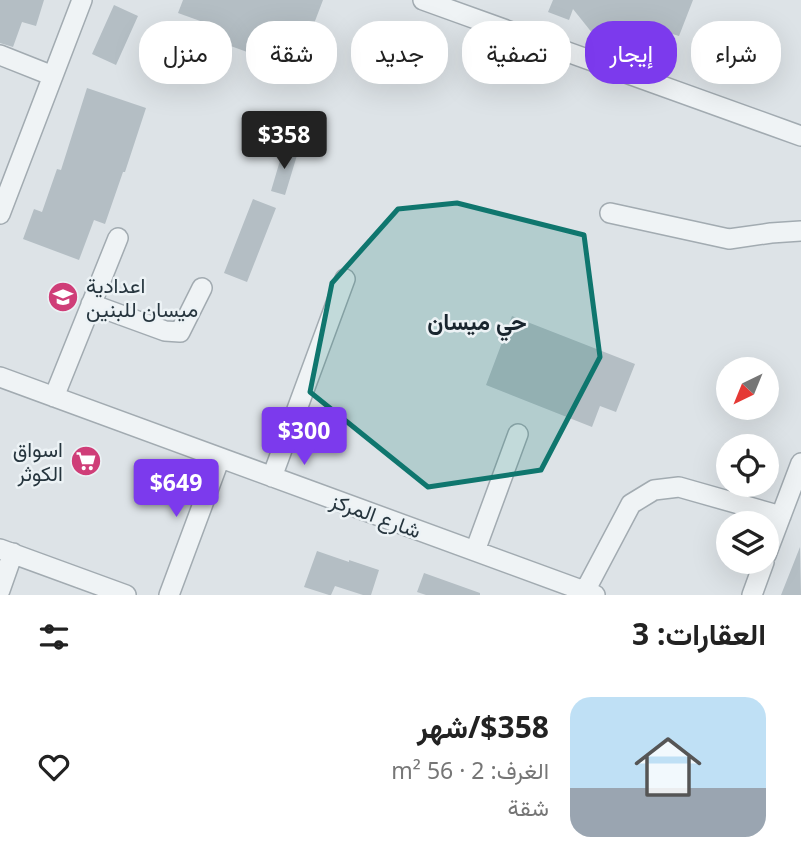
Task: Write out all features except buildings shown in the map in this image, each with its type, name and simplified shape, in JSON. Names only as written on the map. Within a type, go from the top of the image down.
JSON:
[{"type":"street","points":[[1,207],[82,0]]},
{"type":"street","points":[[423,0],[801,136]]},
{"type":"street","points":[[0,55],[53,76]]},
{"type":"street","points":[[610,213],[729,239],[801,231]]},
{"type":"street","points":[[54,397],[118,238]]},
{"type":"street","points":[[271,477],[345,279]]},
{"type":"street","points":[[91,304],[165,331],[180,332],[202,288]]},
{"type":"street","name":"شارع المركز","points":[[0,377],[475,551],[579,592]]},
{"type":"street","points":[[475,551],[517,434]]},
{"type":"street","points":[[169,595],[220,458]]},
{"type":"street","points":[[779,521],[801,463]]},
{"type":"street","points":[[579,592],[631,504],[654,490],[679,487],[781,516]]},
{"type":"street","points":[[0,590],[6,551],[126,595]]},
{"type":"street","points":[[752,595],[760,574]]},
{"type":"highlighted area","points":[[457,203],[584,235],[600,357],[541,470],[428,487],[310,392],[332,283],[398,209]]},
{"type":"place","name":"اعدادية ميسان للبنين","points":[[63,297]]},
{"type":"place","name":"اسواق الكوثر","points":[[86,461]]},
{"type":"district","name":"حي ميسان","points":[[477,321]]}]
